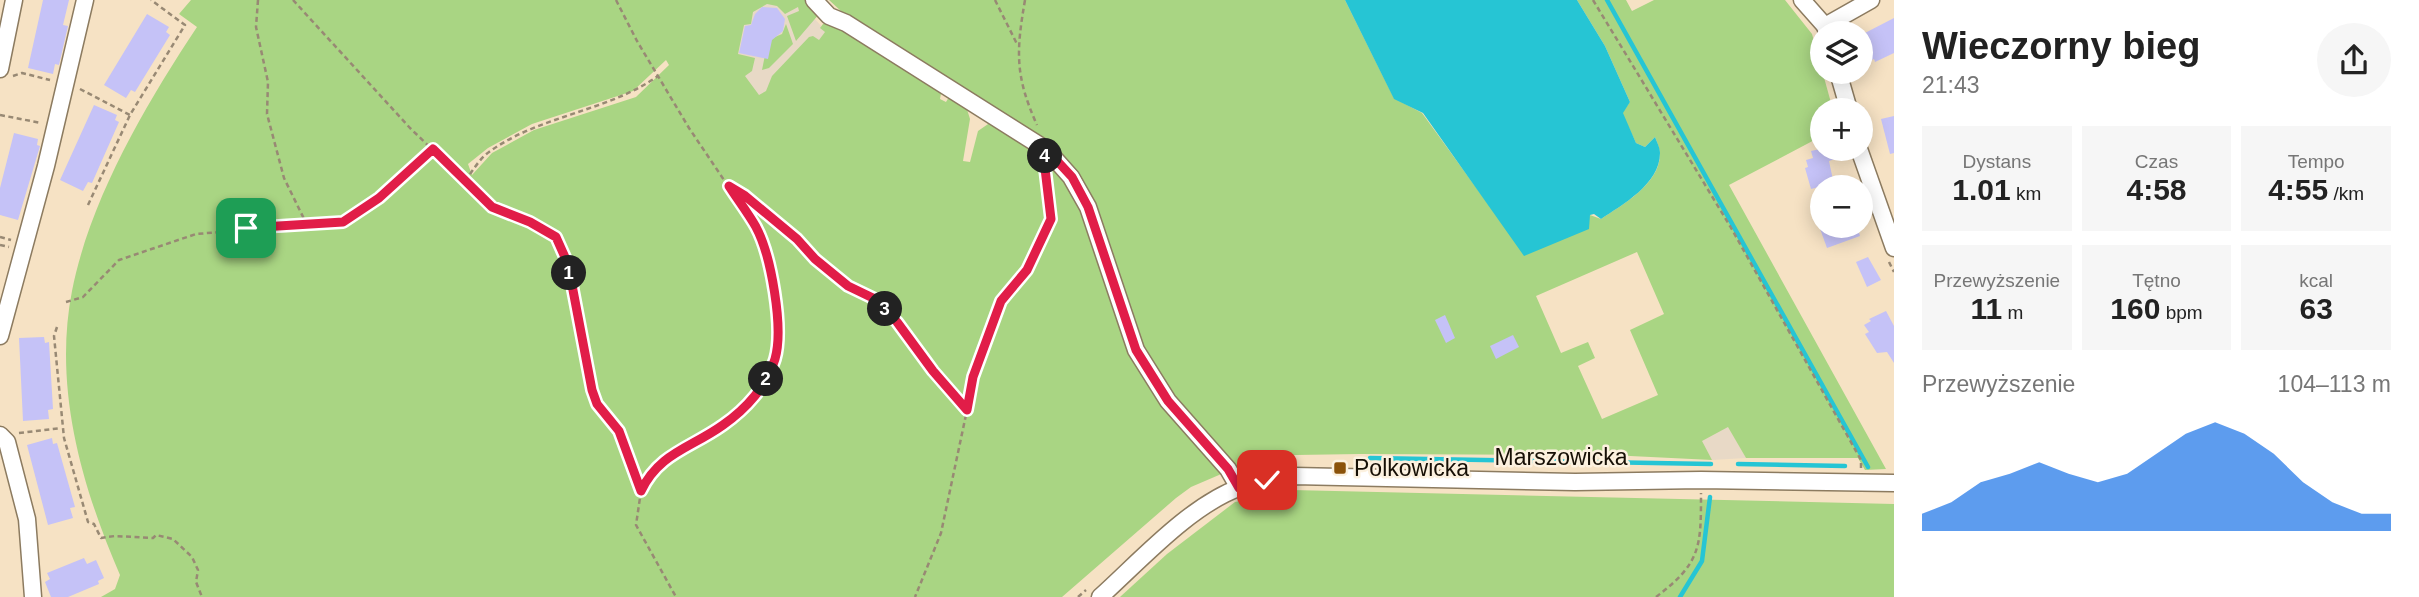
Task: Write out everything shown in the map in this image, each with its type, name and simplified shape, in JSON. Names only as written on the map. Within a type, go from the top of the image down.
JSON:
[{"type":"street","points":[[5,73],[14,0]]},
{"type":"street","points":[[0,336],[56,126],[85,0]]},
{"type":"street","points":[[814,0],[830,16],[846,23],[1047,150],[1072,177],[1088,207],[1136,350],[1168,401],[1228,469],[1239,488]]},
{"type":"street","points":[[1802,0],[1819,21]]},
{"type":"street","points":[[1840,21],[1871,0]]},
{"type":"street","points":[[1863,161],[1894,248]]},
{"type":"street","points":[[1,435],[7,442],[27,519],[33,597]]},
{"type":"street","name":"Marszowicka","points":[[1100,597],[1198,512],[1239,488],[1294,476],[1575,482],[1701,480],[1894,483]]},
{"type":"path","points":[[89,205],[130,115],[185,25],[151,0]]},
{"type":"path","points":[[258,0],[256,27],[268,82],[267,114],[284,178],[307,225]]},
{"type":"path","points":[[293,0],[410,128],[492,207],[530,222],[556,237],[568,264],[592,390],[597,404],[619,431],[641,491]]},
{"type":"path","points":[[616,0],[701,146],[757,229],[772,274],[777,325],[776,357],[757,394],[722,426],[659,463],[648,476],[641,491],[636,525],[676,597]]},
{"type":"path","points":[[915,597],[941,533],[973,377],[1001,301],[1027,270],[1051,219],[1044,160],[1047,150],[1025,99],[1017,44],[995,0]]},
{"type":"path","points":[[1017,44],[1025,0]]},
{"type":"path","points":[[1593,0],[1730,226],[1861,460]]},
{"type":"path","points":[[5,73],[22,73],[66,84],[130,115]]},
{"type":"path","points":[[465,181],[487,153],[520,134],[637,91],[658,76]]},
{"type":"path","points":[[0,115],[56,126]]},
{"type":"path","points":[[66,302],[83,297],[120,260],[196,234],[343,222],[379,198],[433,149]]},
{"type":"path","points":[[729,186],[744,195],[797,239],[815,259],[848,286],[875,299],[897,322],[933,371],[967,410]]},
{"type":"path","points":[[57,327],[54,336],[62,428],[88,522],[94,524],[101,538],[153,538],[156,535],[173,539],[192,557],[198,570],[195,582],[202,597]]},
{"type":"path","points":[[1,435],[62,428]]},
{"type":"path","points":[[1656,597],[1667,589],[1697,554],[1701,480]]},
{"type":"shaded area","points":[[683,0],[802,0],[803,6],[833,39],[772,126]]},
{"type":"shaded area","points":[[1728,426],[1746,458],[1712,460],[1701,441]]},
{"type":"green space","points":[[191,0],[808,0],[820,13],[796,41],[787,16],[799,11],[798,7],[785,14],[777,6],[767,4],[753,12],[751,24],[744,25],[738,54],[755,58],[752,71],[745,76],[759,95],[766,91],[772,76],[809,37],[813,36],[819,40],[825,32],[820,28],[823,24],[837,24],[942,88],[940,99],[946,102],[949,97],[966,106],[970,119],[963,161],[970,162],[978,131],[991,122],[856,25],[829,0],[1345,0],[1394,98],[1422,113],[1525,255],[1588,219],[1590,215],[1601,219],[1619,207],[1647,184],[1658,165],[1660,152],[1655,137],[1645,147],[1636,143],[1622,113],[1630,102],[1605,46],[1577,0],[1626,0],[1632,11],[1654,0],[1785,0],[1810,31],[1810,84],[1826,84],[1830,98],[1810,98],[1810,142],[1729,185],[1886,469],[1865,470],[1858,458],[1746,458],[1728,427],[1702,441],[1712,460],[1610,455],[1295,455],[1240,466],[1191,487],[1062,597],[101,597],[115,589],[120,575],[94,507],[75,436],[66,364],[72,291],[92,222],[122,153],[158,88],[197,27],[179,14]],"holes":[[[666,60],[669,65],[636,97],[534,130],[492,153],[472,175],[468,164],[488,148],[532,124],[633,91]],[[1637,252],[1664,314],[1630,330],[1658,395],[1602,419],[1578,366],[1595,358],[1588,342],[1561,353],[1536,296]]]},
{"type":"green space","points":[[786,24],[793,44],[769,68],[762,70],[768,40],[782,34]]},
{"type":"green space","points":[[1292,490],[1894,504],[1894,597],[1120,597],[1167,554],[1235,502]]},
{"type":"water","points":[[1345,0],[1577,0],[1605,46],[1630,102],[1623,113],[1636,143],[1645,147],[1655,137],[1660,153],[1654,174],[1638,192],[1601,219],[1594,214],[1590,215],[1589,229],[1524,256],[1423,113],[1394,99]]},
{"type":"building","points":[[43,0],[69,0],[63,25],[68,26],[59,65],[55,64],[53,74],[28,68]]},
{"type":"building","points":[[762,7],[777,8],[785,19],[783,31],[772,40],[768,59],[739,53],[745,26],[751,25],[755,14]]},
{"type":"building","points":[[147,14],[169,27],[166,32],[170,35],[135,92],[131,90],[126,98],[104,85]]},
{"type":"building","points":[[1894,18],[1894,53],[1875,62],[1873,60],[1873,29]]},
{"type":"building","points":[[94,105],[117,115],[115,120],[119,122],[92,183],[88,182],[83,191],[60,180]]},
{"type":"building","points":[[1894,116],[1894,153],[1890,154],[1881,119]]},
{"type":"building","points":[[14,133],[38,139],[37,145],[40,146],[18,220],[0,215],[0,188]]},
{"type":"building","points":[[1806,160],[1829,161],[1832,175],[1810,175],[1810,186],[1805,168],[1808,167]]},
{"type":"building","points":[[1823,238],[1854,238],[1827,248]]},
{"type":"building","points":[[1868,257],[1881,280],[1867,287],[1856,262]]},
{"type":"building","points":[[1886,311],[1894,326],[1894,363],[1887,352],[1877,353],[1865,334],[1869,332],[1864,325],[1871,321],[1869,319]]},
{"type":"building","points":[[1445,315],[1455,338],[1446,343],[1435,320]]},
{"type":"building","points":[[1513,335],[1519,347],[1496,359],[1490,346]]},
{"type":"building","points":[[44,337],[45,343],[49,342],[53,409],[48,410],[49,419],[23,421],[19,338]]},
{"type":"building","points":[[52,438],[53,444],[57,443],[75,507],[70,508],[73,518],[48,525],[27,445]]},
{"type":"building","points":[[84,558],[87,564],[96,560],[104,578],[98,581],[99,584],[68,597],[51,597],[45,582],[50,579],[47,573]]},
{"type":"waterway","points":[[1607,0],[1868,467]]},
{"type":"waterway","points":[[1370,458],[1711,464]]},
{"type":"waterway","points":[[1738,464],[1845,466]]},
{"type":"waterway","points":[[1680,597],[1702,561],[1710,497]]},
{"type":"place","name":"Polkowicka","points":[[1340,468]]},
{"type":"route","points":[[246,228],[343,222],[379,198],[433,149],[492,207],[530,222],[556,237],[568,264],[592,390],[597,404],[619,431],[641,491],[648,476],[659,463],[722,426],[738,413],[757,394],[776,357],[777,325],[772,274],[757,229],[729,186],[744,195],[797,239],[815,259],[848,286],[875,299],[897,322],[933,371],[967,410],[973,377],[1001,301],[1027,270],[1051,219],[1044,160],[1047,150],[1072,177],[1088,207],[1136,350],[1168,401],[1228,469],[1239,488],[1267,480]]}]
